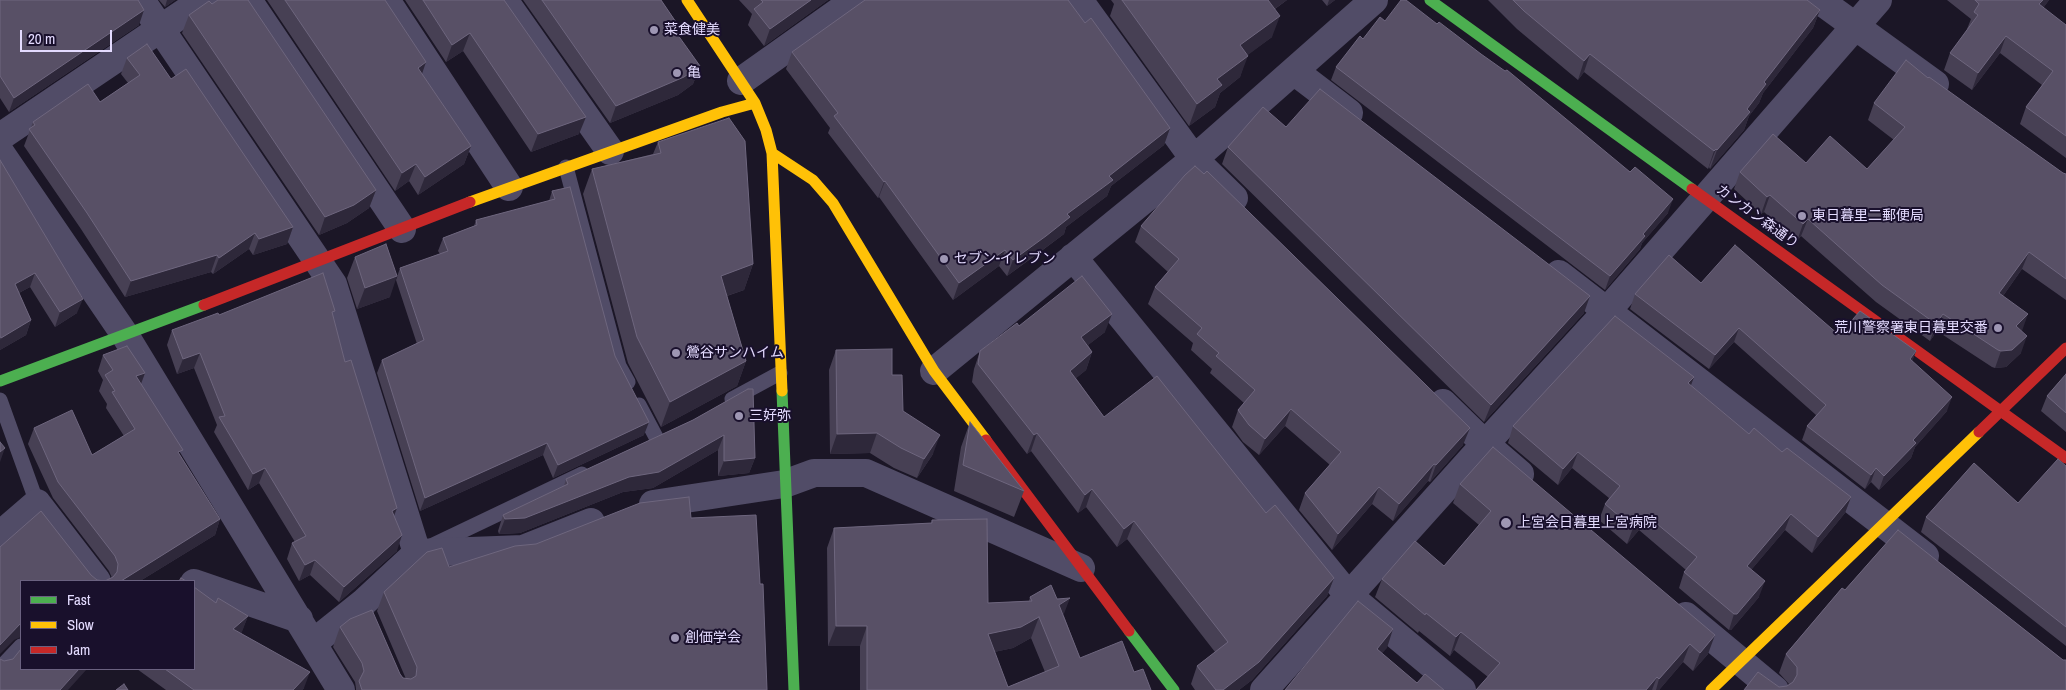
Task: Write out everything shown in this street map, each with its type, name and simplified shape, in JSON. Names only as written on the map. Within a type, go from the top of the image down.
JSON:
[{"type":"street","points":[[141,0],[333,284],[417,553]]},
{"type":"street","points":[[0,137],[203,0]]},
{"type":"street","points":[[248,0],[402,228]]},
{"type":"street","points":[[386,0],[510,186]]},
{"type":"street","points":[[504,0],[610,151]]},
{"type":"street","points":[[687,0],[748,92],[766,130],[772,153],[784,484],[794,690]]},
{"type":"street","points":[[0,381],[317,262],[510,186],[722,112],[855,0]]},
{"type":"street","points":[[1079,0],[1194,158],[1251,214]]},
{"type":"street","points":[[934,371],[1194,158],[1374,0]]},
{"type":"street","name":"カンカン森通り","points":[[1430,0],[2066,458]]},
{"type":"street","points":[[1819,0],[1953,96]]},
{"type":"street","points":[[1264,690],[1484,444],[1607,311],[1878,0]]},
{"type":"street","points":[[1294,71],[1372,131]]},
{"type":"street","points":[[0,152],[125,335],[341,690]]},
{"type":"street","points":[[772,153],[812,180],[833,202],[934,371],[1080,568],[1174,690]]},
{"type":"street","points":[[1074,257],[1348,595],[1462,690]]},
{"type":"street","points":[[1537,257],[1945,571]]},
{"type":"street","points":[[1711,690],[2066,348]]},
{"type":"street","points":[[1428,388],[1484,444],[1537,488]]},
{"type":"street","points":[[313,643],[366,612],[417,553],[523,549],[620,511],[784,484],[814,473],[866,473],[1080,568]]},
{"type":"street","points":[[0,535],[37,502],[91,579]]},
{"type":"street","points":[[195,583],[299,619]]},
{"type":"street","points":[[1665,598],[1775,690]]},
{"type":"lane","points":[[566,166],[620,366],[653,441],[674,431]]},
{"type":"lane","points":[[715,408],[780,373]]},
{"type":"lane","points":[[0,400],[37,502]]},
{"type":"lane","points":[[417,553],[595,469]]},
{"type":"lane","points":[[0,668],[20,647]]},
{"type":"building","points":[[0,0],[138,0],[144,10],[14,98],[0,76]]},
{"type":"building","points":[[218,0],[248,0],[376,190],[354,205],[325,217],[189,15],[209,1],[212,4]]},
{"type":"building","points":[[285,0],[385,0],[426,62],[418,68],[471,146],[425,177],[416,164],[402,173]]},
{"type":"building","points":[[423,0],[504,0],[586,117],[538,134],[470,33],[452,45]]},
{"type":"building","points":[[542,0],[661,0],[680,28],[675,31],[700,66],[684,77],[616,106]]},
{"type":"building","points":[[761,0],[811,0],[770,29],[754,9],[763,2]]},
{"type":"building","points":[[865,0],[1068,0],[1085,23],[1091,18],[1170,128],[1109,176],[1113,180],[1067,214],[1070,217],[1046,236],[1013,260],[1005,250],[959,283],[885,181],[834,116],[838,113],[792,52]]},
{"type":"building","points":[[1122,0],[1268,0],[1280,16],[1240,45],[1248,56],[1217,79],[1222,85],[1197,104]]},
{"type":"building","points":[[1401,0],[1406,0],[1437,24],[1439,22],[1505,71],[1507,70],[1630,172],[1635,167],[1673,199],[1643,234],[1645,236],[1610,276],[1336,67],[1360,36],[1363,39],[1380,17],[1385,21]]},
{"type":"building","points":[[1513,0],[1807,0],[1820,10],[1764,82],[1766,84],[1747,109],[1750,112],[1717,150],[1714,151],[1590,54],[1584,61]]},
{"type":"building","points":[[1975,0],[2043,0],[2039,4],[2066,25],[2066,136],[2026,107],[2053,71],[2006,36],[1978,73],[1950,53],[1978,15],[1974,12],[1979,4]]},
{"type":"building","points":[[147,44],[171,79],[186,69],[293,227],[259,239],[255,233],[219,258],[217,255],[131,281],[29,129],[35,125],[33,122],[88,84],[100,102],[140,75],[127,58]]},
{"type":"building","points":[[1906,60],[1928,78],[2066,174],[2066,279],[2029,252],[1999,293],[2028,314],[2016,326],[2027,336],[2012,350],[1998,350],[1943,314],[1936,324],[1882,285],[1808,219],[1803,224],[1770,195],[1767,197],[1740,172],[1773,134],[1806,163],[1830,136],[1867,169],[1905,127],[1874,103]]},
{"type":"building","points":[[1320,89],[1590,296],[1491,405],[1228,147],[1263,107],[1286,127]]},
{"type":"building","points":[[729,118],[745,141],[753,264],[721,276],[746,361],[670,402],[637,337],[592,169],[661,153],[658,142]]},
{"type":"building","points":[[0,160],[83,299],[60,312],[35,273],[15,284],[31,320],[1,338],[0,336]]},
{"type":"building","points":[[1195,166],[1204,174],[1207,171],[1470,428],[1436,465],[1434,464],[1399,504],[1379,487],[1338,534],[1305,493],[1341,452],[1291,409],[1265,439],[1249,425],[1238,410],[1255,390],[1216,356],[1219,353],[1197,334],[1202,328],[1155,287],[1179,259],[1141,226]]},
{"type":"building","points":[[570,187],[615,356],[649,422],[558,465],[547,443],[425,498],[382,360],[424,340],[400,268],[448,251],[443,238],[477,225],[476,220],[555,199],[552,191]]},
{"type":"building","points":[[386,244],[397,276],[365,288],[355,257]]},
{"type":"building","points":[[1735,245],[1839,335],[1860,311],[1916,351],[1910,359],[1952,397],[1913,440],[1916,443],[1884,476],[1876,468],[1871,475],[1807,426],[1826,405],[1739,328],[1715,355],[1635,294],[1669,255],[1701,283]]},
{"type":"building","points":[[323,273],[335,311],[332,312],[345,362],[351,360],[397,508],[392,511],[402,535],[344,587],[315,560],[305,565],[292,543],[306,536],[265,468],[253,474],[219,417],[225,416],[200,353],[183,359],[172,330],[218,313],[219,315]]},
{"type":"building","points":[[1082,276],[1112,314],[1081,337],[1092,352],[1070,371],[1104,417],[1157,376],[1266,513],[1275,505],[1334,578],[1259,662],[1223,690],[1216,690],[1197,666],[1228,642],[1134,521],[1124,529],[1092,489],[1085,495],[1037,433],[1034,435],[978,364],[980,351],[1017,323],[1019,326]]},
{"type":"building","points":[[1615,316],[1694,377],[1688,383],[1749,434],[1754,428],[1782,452],[1787,448],[1851,497],[1818,537],[1791,514],[1747,566],[1765,581],[1737,614],[1734,614],[1684,572],[1697,557],[1645,514],[1633,528],[1605,504],[1620,486],[1578,452],[1563,469],[1513,426]]},
{"type":"building","points":[[127,346],[145,373],[136,376],[183,450],[178,452],[220,519],[123,580],[107,580],[117,572],[118,564],[115,556],[58,482],[34,428],[72,410],[92,455],[135,429],[112,392],[115,391],[105,375],[113,370],[103,355]]},
{"type":"building","points":[[892,349],[892,375],[902,375],[903,411],[940,435],[924,459],[901,448],[877,433],[837,434],[836,350]]},
{"type":"building","points":[[2066,374],[2066,413],[2047,396]]},
{"type":"building","points":[[748,389],[753,389],[755,458],[724,461],[724,435],[659,472],[629,477],[525,518],[505,519],[503,515],[568,484],[566,479],[693,420]]},
{"type":"building","points":[[970,422],[1024,491],[963,465]]},
{"type":"building","points":[[0,442],[5,448],[0,452]]},
{"type":"building","points":[[1493,447],[1715,635],[1700,653],[1690,644],[1659,679],[1657,677],[1646,690],[1476,690],[1500,663],[1461,632],[1456,637],[1426,613],[1425,615],[1382,579],[1415,541],[1444,566],[1491,511],[1460,484]]},
{"type":"building","points":[[2058,459],[2066,466],[2066,627],[1926,517],[1974,463],[2018,503]]},
{"type":"building","points":[[689,497],[691,518],[756,515],[760,584],[763,584],[767,690],[362,690],[359,681],[364,671],[362,663],[340,627],[350,619],[372,610],[400,674],[403,678],[411,679],[416,676],[417,667],[384,592],[427,552],[442,548],[449,567],[515,546],[536,544],[640,503]]},
{"type":"building","points":[[41,511],[91,575],[97,580],[20,580],[20,624],[0,645],[0,547]]},
{"type":"building","points":[[987,519],[988,603],[1032,601],[1030,597],[1051,585],[1057,599],[1070,598],[1059,605],[1080,658],[1122,641],[1134,672],[1143,669],[1151,690],[867,690],[867,626],[836,626],[834,528],[932,523],[932,520]],"holes":[[[1039,617],[1059,666],[1008,687],[988,634],[1021,627]]]},
{"type":"building","points":[[1898,530],[2063,660],[2066,660],[2066,690],[1744,690],[1758,672],[1779,687],[1787,686],[1793,682],[1797,675],[1797,667],[1786,654],[1842,588],[1845,590]]},
{"type":"building","points":[[195,588],[216,603],[218,598],[248,616],[233,629],[310,672],[293,690],[194,690],[166,670],[195,670]]},
{"type":"building","points":[[1358,601],[1393,629],[1377,649],[1417,683],[1425,674],[1444,690],[1285,690]]},
{"type":"building","points":[[20,650],[20,670],[78,670],[60,690],[0,690],[0,659],[4,661],[13,659]]},
{"type":"building","points":[[124,684],[128,690],[116,690]]},
{"type":"traffic: fast","points":[[1430,0],[1692,189]]},
{"type":"traffic: fast","points":[[0,381],[204,305]]},
{"type":"traffic: fast","points":[[782,391],[794,690]]},
{"type":"traffic: fast","points":[[1129,631],[1174,690]]},
{"type":"traffic: slow","points":[[687,0],[755,103],[766,130],[772,153],[782,391]]},
{"type":"traffic: slow","points":[[470,202],[722,112],[755,103]]},
{"type":"traffic: slow","points":[[772,153],[813,180],[833,203],[934,371],[986,440]]},
{"type":"traffic: slow","points":[[1711,690],[1979,432]]},
{"type":"traffic: jam","points":[[1692,189],[2066,458]]},
{"type":"traffic: jam","points":[[204,305],[470,202]]},
{"type":"traffic: jam","points":[[1979,432],[2066,348]]},
{"type":"traffic: jam","points":[[986,440],[1129,631]]},
{"type":"place","name":"菜食健美","points":[[654,30]]},
{"type":"place","name":"亀","points":[[677,73]]},
{"type":"place","name":"東日暮里二郵便局","points":[[1802,216]]},
{"type":"place","name":"セブン-イレブン","points":[[944,259]]},
{"type":"place","name":"荒川警察署東日暮里交番","points":[[1998,328]]},
{"type":"place","name":"鶯谷サンハイム","points":[[676,353]]},
{"type":"place","name":"三好弥","points":[[739,416]]},
{"type":"place","name":"上宮会日暮里上宮病院","points":[[1506,523]]},
{"type":"place","name":"創価学会","points":[[675,638]]}]
